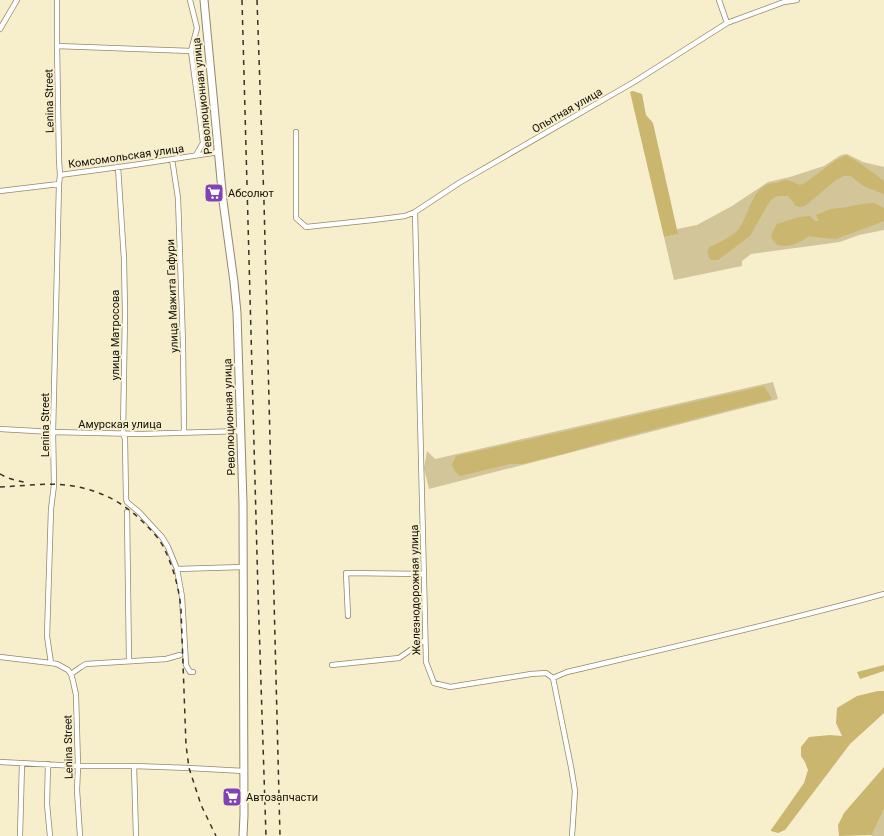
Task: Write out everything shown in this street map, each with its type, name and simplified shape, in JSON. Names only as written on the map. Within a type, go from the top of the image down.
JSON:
[{"type":"main road","name":"Революционная улица","points":[[204,0],[218,152],[237,313],[241,431],[243,567],[243,836]]},
{"type":"street","points":[[0,29],[17,0]]},
{"type":"street","name":"Lenina Street","points":[[50,663],[47,636],[51,509],[54,485],[53,432],[60,175],[57,0]]},
{"type":"street","points":[[190,0],[197,28],[191,51],[200,110],[202,143],[196,155]]},
{"type":"street","points":[[719,0],[727,22]]},
{"type":"street","name":"Опытная улица","points":[[296,132],[296,218],[306,227],[405,216],[416,212],[459,183],[634,82],[727,22],[783,1],[797,0]]},
{"type":"street","points":[[57,46],[191,51]]},
{"type":"street","name":"Комсомольская улица","points":[[60,175],[218,152]]},
{"type":"street","name":"улица Мажита Гафури","points":[[172,159],[178,198],[184,344],[184,432]]},
{"type":"street","name":"улица Матросова","points":[[118,167],[124,259],[125,313],[123,433],[125,439],[126,499],[127,502],[162,536],[177,569]]},
{"type":"street","points":[[0,191],[59,184]]},
{"type":"street","name":"Железнодорожная улица","points":[[416,212],[426,662],[434,683],[450,687],[531,674],[546,673],[553,678]]},
{"type":"street","name":"Амурская улица","points":[[0,429],[53,432],[123,433],[241,431]]},
{"type":"street","points":[[128,512],[130,661]]},
{"type":"street","points":[[193,672],[190,672],[186,665],[182,597],[177,569],[243,567]]},
{"type":"street","points":[[348,616],[346,573],[424,574]]},
{"type":"street","points":[[572,836],[575,791],[553,678],[567,672],[831,609],[884,594]]},
{"type":"street","points":[[332,665],[399,658],[425,640]]},
{"type":"street","points":[[0,657],[57,664],[68,670],[71,674],[86,664],[166,659],[180,655]]},
{"type":"street","name":"Lenina Street","points":[[71,674],[74,681],[76,695],[78,766],[77,790],[80,836]]},
{"type":"street","points":[[0,762],[78,766],[189,768],[244,772]]},
{"type":"street","points":[[20,836],[22,763]]},
{"type":"street","points":[[48,764],[46,804],[50,836]]},
{"type":"street","points":[[134,766],[136,836]]},
{"type":"shaded area","points":[[633,91],[642,94],[646,115],[653,123],[678,234],[664,237],[630,92]]},
{"type":"shaded area","points":[[847,154],[863,162],[884,167],[884,230],[859,235],[840,242],[751,254],[742,261],[742,266],[674,280],[664,237],[677,234],[677,229],[697,225],[732,206],[768,182],[790,177],[824,166],[841,155]]},
{"type":"shaded area","points":[[846,155],[884,181],[884,194],[863,186],[851,176],[844,176],[836,180],[805,206],[799,207],[794,205],[788,196],[775,197],[770,201],[750,236],[718,260],[711,260],[708,254],[709,247],[720,242],[738,230],[753,198],[762,188],[768,184],[785,180],[800,185],[805,183],[836,160]]},
{"type":"shaded area","points":[[874,203],[884,208],[884,221],[836,239],[809,236],[795,244],[782,246],[777,244],[771,238],[777,224],[799,217],[810,216],[815,221],[819,221],[816,215],[831,209]]},
{"type":"shaded area","points":[[773,382],[778,399],[429,489],[424,468],[427,451],[435,459]]},
{"type":"shaded area","points":[[764,386],[772,399],[567,453],[522,464],[510,464],[460,476],[452,465],[456,456]]},
{"type":"shaded area","points":[[884,665],[884,671],[860,679],[857,672]]},
{"type":"shaded area","points":[[884,691],[884,713],[850,744],[785,830],[778,833],[771,831],[804,783],[808,770],[801,756],[801,747],[809,737],[830,735],[842,736],[836,723],[837,708],[857,696]]},
{"type":"shaded area","points":[[884,767],[884,809],[872,835],[839,836],[838,825],[844,813]]},
{"type":"shaded area","points":[[884,809],[884,836],[871,836],[872,835]]},
{"type":"railway","points":[[242,0],[266,836]]},
{"type":"railway","points":[[257,0],[264,202],[280,836]]},
{"type":"railway","points":[[0,474],[24,482]]},
{"type":"railway","points":[[0,487],[55,484],[73,486],[94,491],[104,495],[131,511],[149,528],[162,545],[173,570],[181,609],[186,745],[189,768],[201,805],[216,836]]},
{"type":"place","name":"Абсолют","points":[[214,193]]},
{"type":"place","name":"Автозапчасти","points":[[232,797]]}]
